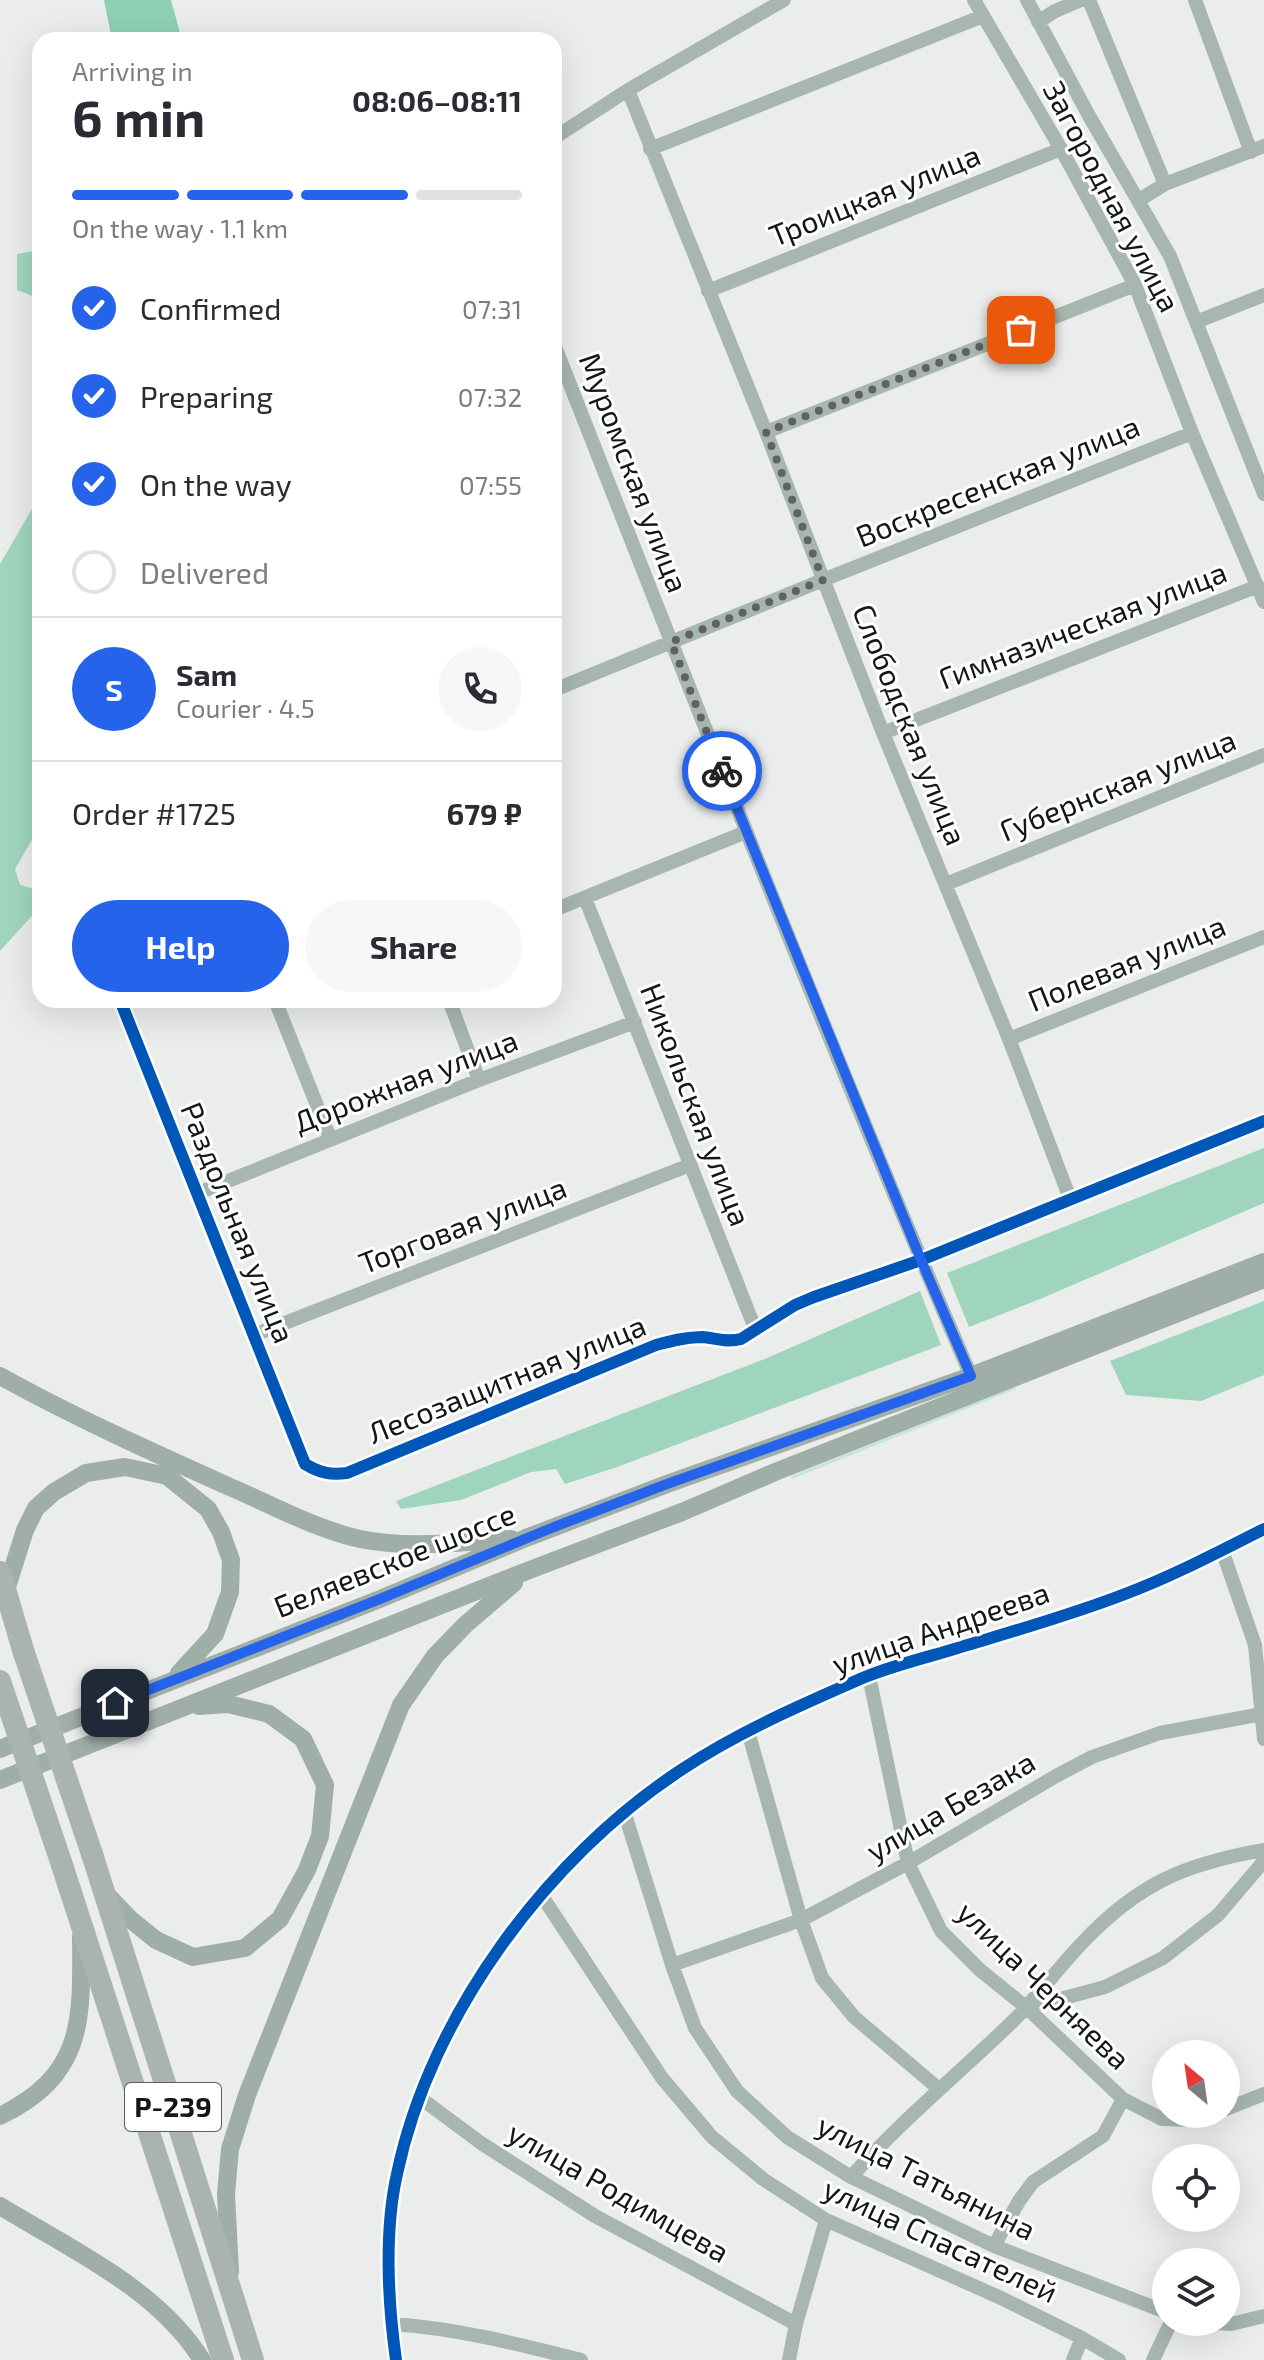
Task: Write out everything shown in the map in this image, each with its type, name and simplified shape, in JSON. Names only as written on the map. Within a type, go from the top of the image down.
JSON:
[{"type":"highway","name":"Р-239","points":[[3,1581],[24,1653],[106,1894],[253,2360]]},
{"type":"highway","name":"Р-239","points":[[0,1681],[223,2360]]},
{"type":"main road","name":"Беляевское шоссе","points":[[0,1749],[526,1538],[667,1484],[971,1376],[1264,1262]]},
{"type":"main road","name":"Беляевское шоссе","points":[[0,1780],[1264,1279]]},
{"type":"main road","points":[[0,1376],[165,1457],[303,1519],[358,1538],[399,1545],[526,1538]]},
{"type":"main road","points":[[3,1581],[36,1508],[54,1492],[86,1473],[125,1467],[167,1476],[208,1509],[231,1560],[230,1592],[215,1634],[172,1680]]},
{"type":"main road","points":[[231,2291],[226,2194],[230,2149],[247,2095],[401,1705],[445,1645],[527,1571]]},
{"type":"main road","points":[[106,1894],[156,1940],[193,1957],[245,1948],[280,1919],[307,1870],[320,1836],[325,1785],[303,1739],[269,1714],[228,1704],[181,1707]]},
{"type":"main road","points":[[0,2116],[26,2103],[48,2084],[67,2059],[77,2027],[82,1994],[81,1926]]},
{"type":"main road","points":[[0,2206],[114,2275],[147,2300],[169,2317],[202,2360]]},
{"type":"street","points":[[562,133],[628,90],[784,0]]},
{"type":"street","name":"Загородная улица","points":[[974,0],[1061,149],[1135,285],[1192,433],[1264,602]]},
{"type":"street","points":[[1027,0],[1170,256],[1257,458],[1264,494]]},
{"type":"street","points":[[1038,22],[1081,0]]},
{"type":"street","points":[[1089,0],[1165,184]]},
{"type":"street","points":[[1139,200],[1165,184],[1258,149],[1195,0]]},
{"type":"street","points":[[650,149],[983,16]]},
{"type":"street","name":"Слободская улица","points":[[628,90],[883,733],[1009,1039],[1071,1201]]},
{"type":"street","name":"Троицкая улица","points":[[708,291],[1061,149]]},
{"type":"street","points":[[766,432],[1135,285]]},
{"type":"street","points":[[1196,322],[1264,295]]},
{"type":"street","name":"Муромская улица","points":[[562,364],[746,832],[971,1376]]},
{"type":"street","name":"Воскресенская улица","points":[[562,687],[1192,433]]},
{"type":"street","name":"Гимназическая улица","points":[[883,733],[1258,586]]},
{"type":"street","name":"Губернская улица","points":[[946,884],[1264,755]]},
{"type":"street","points":[[562,907],[746,832]]},
{"type":"street","name":"Никольская улица","points":[[585,898],[756,1331]]},
{"type":"street","name":"Полевая улица","points":[[1009,1039],[1264,937]]},
{"type":"street","name":"Раздольная улица","points":[[123,1008],[305,1464]]},
{"type":"street","points":[[278,1008],[330,1138]]},
{"type":"street","points":[[452,1008],[479,1080]]},
{"type":"street","name":"Дорожная улица","points":[[198,1193],[330,1138],[635,1022]]},
{"type":"street","name":"Лесозащитная улица","points":[[305,1464],[330,1475],[347,1473],[656,1345],[703,1337],[732,1341],[756,1331],[787,1310],[814,1297],[921,1260],[1264,1121]]},
{"type":"street","name":"Торговая улица","points":[[254,1335],[690,1165]]},
{"type":"street","name":"улица Андреева","points":[[396,2360],[391,2324],[389,2250],[396,2176],[419,2097],[457,2012],[503,1944],[582,1851],[624,1811],[679,1771],[748,1731],[869,1676],[1125,1594],[1264,1529]]},
{"type":"street","points":[[1222,1550],[1255,1645],[1264,1739]]},
{"type":"street","name":"улица Черняева","points":[[869,1676],[908,1863],[941,1931],[1123,2099],[1152,2114]]},
{"type":"street","name":"улица Безака","points":[[672,1965],[801,1920],[908,1863],[1092,1757],[1160,1733],[1262,1714]]},
{"type":"street","points":[[748,1731],[801,1920],[822,1978],[854,2017],[939,2089]]},
{"type":"street","name":"улица Татьянина","points":[[624,1811],[695,2028],[737,2091],[787,2137],[851,2177],[994,2246],[1152,2307]]},
{"type":"street","points":[[851,2177],[884,2140],[1027,2008],[1081,1944],[1131,1899],[1162,1879],[1194,1865],[1264,1850]]},
{"type":"street","points":[[1027,2008],[1105,1987],[1163,1958],[1218,1915],[1264,1861]]},
{"type":"street","name":"улица Спасателей","points":[[542,1896],[662,2078],[712,2137],[763,2179],[826,2220],[1001,2298],[1119,2360]]},
{"type":"street","points":[[1240,2103],[1264,2094]]},
{"type":"street","name":"улица Родимцева","points":[[419,2097],[481,2143],[595,2216],[796,2324]]},
{"type":"street","points":[[994,2246],[1033,2182],[1103,2136],[1123,2099]]},
{"type":"street","points":[[789,2360],[796,2324],[826,2220]]},
{"type":"street","points":[[1240,2322],[1264,2316]]},
{"type":"street","points":[[391,2324],[491,2338],[581,2360]]},
{"type":"street","points":[[1153,2360],[1164,2336]]},
{"type":"street","points":[[1073,2360],[1082,2338]]},
{"type":"shaded area","points":[[104,0],[171,0],[180,32],[110,32]]},
{"type":"shaded area","points":[[32,251],[32,296],[17,290],[17,254]]},
{"type":"shaded area","points":[[32,509],[32,840],[15,869],[20,885],[32,888],[32,916],[0,951],[0,564]]},
{"type":"shaded area","points":[[1264,1148],[1264,1203],[969,1327],[947,1273]]},
{"type":"shaded area","points":[[920,1291],[941,1345],[565,1484],[556,1469],[531,1472],[461,1500],[401,1509],[396,1501],[767,1358]]},
{"type":"shaded area","points":[[1264,1301],[1264,1375],[1201,1401],[1126,1395],[1110,1361]]},
{"type":"shaded area","points":[[1015,1386],[1016,1389],[792,1479],[791,1476]]},
{"type":"cycle path","points":[[123,1008],[305,1464],[330,1473],[347,1473],[656,1345],[696,1337],[741,1339],[795,1305],[814,1297],[921,1260],[1264,1121]]},
{"type":"cycle path","points":[[396,2360],[389,2291],[390,2219],[397,2174],[413,2115],[436,2057],[466,2000],[501,1946],[541,1895],[585,1848],[632,1806],[681,1770],[725,1743],[795,1708],[884,1670],[1057,1618],[1125,1594],[1178,1572],[1264,1529]]},
{"type":"way so far","points":[[722,771],[671,642],[823,580],[766,432],[1021,330]]},
{"type":"route","points":[[115,1703],[554,1527],[971,1376],[722,771]]}]
